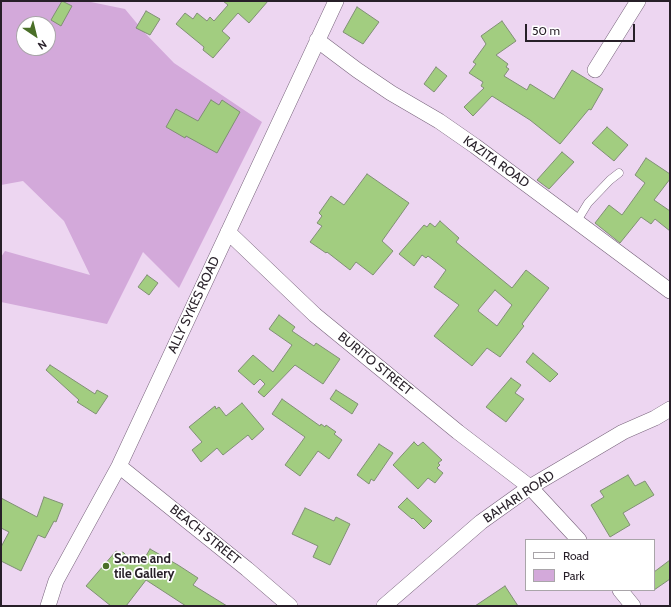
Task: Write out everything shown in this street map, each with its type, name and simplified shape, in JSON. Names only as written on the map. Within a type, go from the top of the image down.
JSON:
[{"type":"street","name":"ALLY SYKES ROAD","points":[[48,606],[56,581],[119,466],[336,1]]},
{"type":"street","points":[[595,70],[638,1]]},
{"type":"street","name":"KAZITA ROAD","points":[[317,40],[391,93],[438,121],[475,146],[670,291]]},
{"type":"street","name":"BURITO STREET","points":[[228,232],[315,315],[458,432],[530,487],[578,539]]},
{"type":"street","name":"BAHARI ROAD","points":[[384,606],[481,522],[530,487],[623,432],[655,418],[670,409]]},
{"type":"street","name":"BEACH STREET","points":[[119,466],[247,569],[290,606]]},
{"type":"street","points":[[621,591],[633,606]]},
{"type":"lane","points":[[577,221],[588,203],[610,180],[619,173]]},
{"type":"green space","points":[[1,1],[86,1],[125,9],[145,33],[174,63],[262,122],[179,288],[143,252],[107,324],[1,302],[1,257],[5,251],[90,275],[64,221],[23,181],[1,185]]},
{"type":"building","points":[[62,1],[72,6],[61,26],[56,23],[56,16],[53,16]]},
{"type":"building","points":[[223,1],[268,1],[249,23],[238,13],[222,31],[230,38],[213,58],[203,50],[204,47],[176,24],[185,13],[193,19],[197,13],[207,21],[210,17],[214,21],[228,5]]},
{"type":"building","points":[[357,7],[379,22],[363,44],[343,32]]},
{"type":"building","points":[[146,11],[160,19],[150,35],[136,28]]},
{"type":"building","points":[[502,21],[516,41],[496,55],[508,64],[506,67],[509,69],[504,76],[527,90],[530,84],[554,99],[572,70],[603,89],[591,110],[589,109],[560,144],[530,120],[492,96],[473,116],[464,107],[484,88],[481,86],[483,82],[469,73],[476,64],[473,62],[486,44],[481,36]]},
{"type":"building","points":[[436,67],[447,76],[434,92],[424,84]]},
{"type":"building","points":[[211,100],[219,105],[222,100],[240,112],[217,153],[166,127],[176,109],[198,121]]},
{"type":"building","points":[[607,127],[628,145],[614,161],[592,143]]},
{"type":"building","points":[[562,152],[574,162],[549,189],[537,180]]},
{"type":"building","points":[[646,158],[670,174],[670,179],[654,200],[670,211],[670,231],[655,219],[651,224],[641,217],[620,243],[595,223],[609,205],[622,215],[645,183],[635,175]]},
{"type":"building","points":[[367,174],[409,203],[382,241],[393,251],[373,275],[356,262],[350,270],[327,252],[326,253],[310,242],[322,226],[317,223],[322,216],[319,213],[331,196],[344,205]]},
{"type":"building","points":[[440,221],[459,238],[456,242],[512,288],[526,270],[549,288],[522,324],[524,326],[500,357],[487,348],[472,366],[434,336],[459,305],[434,287],[446,270],[428,256],[426,258],[422,255],[414,266],[399,254],[424,225],[427,227],[430,223],[435,227]],"holes":[[[495,290],[512,305],[497,326],[478,311]]]},
{"type":"building","points":[[147,275],[158,283],[149,295],[138,287]]},
{"type":"building","points":[[279,315],[295,327],[292,331],[314,346],[316,343],[340,359],[323,384],[295,365],[264,397],[258,392],[265,384],[260,379],[254,385],[238,371],[253,355],[273,372],[292,345],[269,329]]},
{"type":"building","points":[[533,353],[558,374],[550,382],[526,362]]},
{"type":"building","points":[[50,365],[95,394],[97,390],[108,396],[96,414],[77,402],[79,400],[46,370]]},
{"type":"building","points":[[511,378],[521,385],[515,393],[524,399],[506,422],[486,407]]},
{"type":"building","points":[[336,390],[358,404],[352,414],[330,399]]},
{"type":"building","points":[[282,399],[320,426],[321,424],[325,427],[326,425],[336,432],[334,434],[342,440],[329,459],[318,451],[300,476],[285,465],[305,437],[272,414]]},
{"type":"building","points":[[242,403],[264,429],[252,440],[248,435],[223,455],[217,448],[201,462],[192,450],[202,442],[189,427],[215,406],[216,409],[219,407],[226,416]]},
{"type":"building","points":[[414,442],[418,446],[423,442],[442,460],[438,463],[440,465],[437,468],[443,473],[435,483],[428,478],[418,489],[393,465]]},
{"type":"building","points":[[379,444],[393,453],[374,481],[371,479],[369,484],[357,475]]},
{"type":"building","points":[[628,475],[635,486],[645,481],[654,495],[623,513],[630,525],[610,537],[591,505],[604,497],[600,491]]},
{"type":"building","points":[[44,497],[63,504],[56,522],[54,521],[45,538],[38,535],[21,571],[1,561],[1,547],[9,532],[1,528],[1,498],[37,517]]},
{"type":"building","points":[[407,498],[432,521],[424,529],[413,518],[412,519],[398,507]]},
{"type":"building","points":[[305,508],[334,521],[336,517],[350,524],[330,565],[313,557],[318,546],[292,534]]},
{"type":"building","points":[[150,549],[198,578],[193,585],[227,606],[186,606],[146,580],[126,606],[111,606],[86,586],[116,551],[119,553],[123,552],[132,561],[136,556],[143,561]]},
{"type":"building","points":[[670,560],[670,579],[655,589],[655,571]]},
{"type":"building","points":[[505,586],[518,606],[475,606]]},
{"type":"place","name":"Some and tile Gallery","points":[[106,566]]}]
